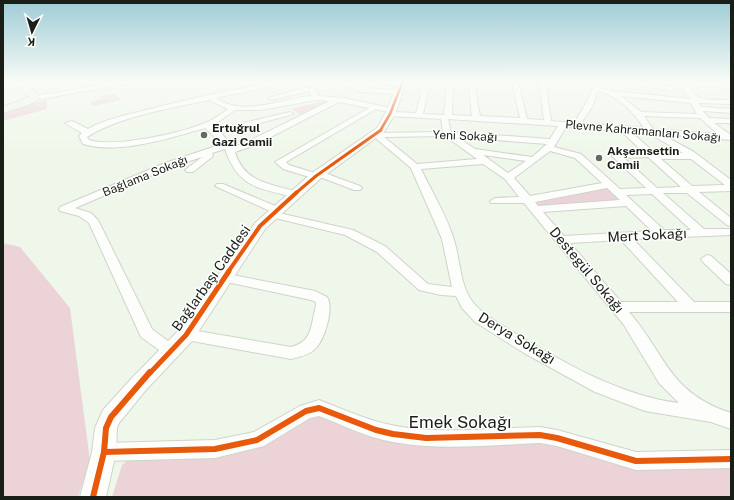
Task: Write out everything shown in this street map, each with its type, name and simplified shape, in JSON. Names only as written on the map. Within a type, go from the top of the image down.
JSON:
[{"type":"main road","points":[[3,110],[19,104]]},
{"type":"street","points":[[182,104],[110,123],[87,132],[83,136],[86,142],[90,145],[104,147],[207,126],[234,108]]},
{"type":"street","points":[[223,104],[234,108]]},
{"type":"street","name":"Plevne Kahramanları Sokağı","points":[[234,108],[251,108],[274,104]]},
{"type":"street","name":"Bağlama Sokağı","points":[[170,351],[146,333],[99,235],[94,219],[88,214],[64,210],[168,165],[212,150],[250,144],[328,104]]},
{"type":"street","name":"Plevne Kahramanları Sokağı","points":[[363,104],[391,113],[419,116],[476,117],[624,130],[730,136]]},
{"type":"street","name":"Bağlarbaşı Caddesi","points":[[93,497],[104,452],[106,428],[111,417],[133,390],[186,335],[227,278],[260,226],[294,194],[318,175],[376,135],[381,130],[395,104]]},
{"type":"street","points":[[419,116],[422,104]]},
{"type":"street","points":[[447,104],[446,117],[447,134]]},
{"type":"street","points":[[474,104],[476,117]]},
{"type":"street","points":[[520,104],[524,121]]},
{"type":"street","points":[[546,104],[548,116],[547,123]]},
{"type":"street","points":[[575,126],[589,104]]},
{"type":"street","points":[[627,104],[639,114],[651,132],[694,156],[731,187]]},
{"type":"street","points":[[697,104],[698,109],[705,118],[721,131],[730,136]]},
{"type":"street","points":[[357,188],[318,175],[286,167],[280,162],[374,107]]},
{"type":"street","points":[[698,109],[731,111]]},
{"type":"street","points":[[216,132],[290,114]]},
{"type":"street","points":[[639,114],[731,121]]},
{"type":"street","points":[[69,123],[87,132]]},
{"type":"street","points":[[508,177],[533,160],[551,145],[563,124]]},
{"type":"street","points":[[207,126],[216,132],[229,148],[235,165],[244,175],[257,183],[294,194]]},
{"type":"street","points":[[624,130],[690,190],[731,223]]},
{"type":"street","name":"Yeni Sokağı","points":[[376,135],[447,134],[551,145],[578,156],[614,188],[661,234]]},
{"type":"street","name":"Destegül Sokağı","points":[[447,134],[508,177],[537,209],[629,321],[665,378],[693,404],[711,414],[731,421]]},
{"type":"street","name":"Derya Sokağı","points":[[376,135],[415,167],[437,212],[448,239],[460,292],[467,305],[480,318],[529,349],[601,387],[645,404],[676,410],[711,414]]},
{"type":"street","points":[[190,170],[209,155],[212,150]]},
{"type":"street","points":[[473,152],[507,155],[533,160]]},
{"type":"street","points":[[694,156],[616,156],[701,233]]},
{"type":"street","points":[[415,167],[485,161]]},
{"type":"street","points":[[220,186],[274,212],[349,232],[381,250],[424,287],[441,291],[460,292]]},
{"type":"street","points":[[495,201],[556,196],[614,188],[690,190],[731,187]]},
{"type":"street","points":[[537,209],[628,203]]},
{"type":"street","name":"Mert Sokağı","points":[[562,240],[661,234],[731,232]]},
{"type":"street","points":[[624,236],[690,306]]},
{"type":"street","points":[[707,259],[731,281]]},
{"type":"street","points":[[186,335],[291,353],[304,350],[314,341],[323,305],[322,300],[316,296],[227,278]]},
{"type":"street","points":[[618,307],[731,307]]},
{"type":"street","name":"Emek Sokağı","points":[[104,452],[215,449],[257,440],[306,411],[319,408],[376,430],[393,434],[426,438],[540,435],[557,438],[636,461],[731,459]]},
{"type":"shaded area","points":[[30,104],[47,104],[47,109],[3,121],[3,113]]},
{"type":"shaded area","points":[[310,104],[326,104],[305,117],[291,109]]},
{"type":"shaded area","points":[[609,187],[622,201],[537,208],[536,200]]},
{"type":"shaded area","points":[[3,243],[20,247],[70,308],[90,461],[78,497],[3,497]]},
{"type":"shaded area","points":[[318,415],[385,440],[542,438],[610,460],[731,463],[731,497],[112,497],[122,465],[130,458],[210,457],[256,449],[306,417]]},
{"type":"cycle path","points":[[93,497],[104,452],[106,428],[111,417],[138,385],[186,335],[260,226],[276,210],[316,176],[381,130],[394,104]]},
{"type":"cycle path","points":[[104,452],[215,449],[257,440],[306,411],[319,408],[376,430],[393,434],[426,438],[540,435],[557,438],[636,461],[731,459]]},
{"type":"place","name":"Ertuğrul Gazi Camii","points":[[204,135]]},
{"type":"place","name":"Akşemsettin Camii","points":[[599,158]]}]
